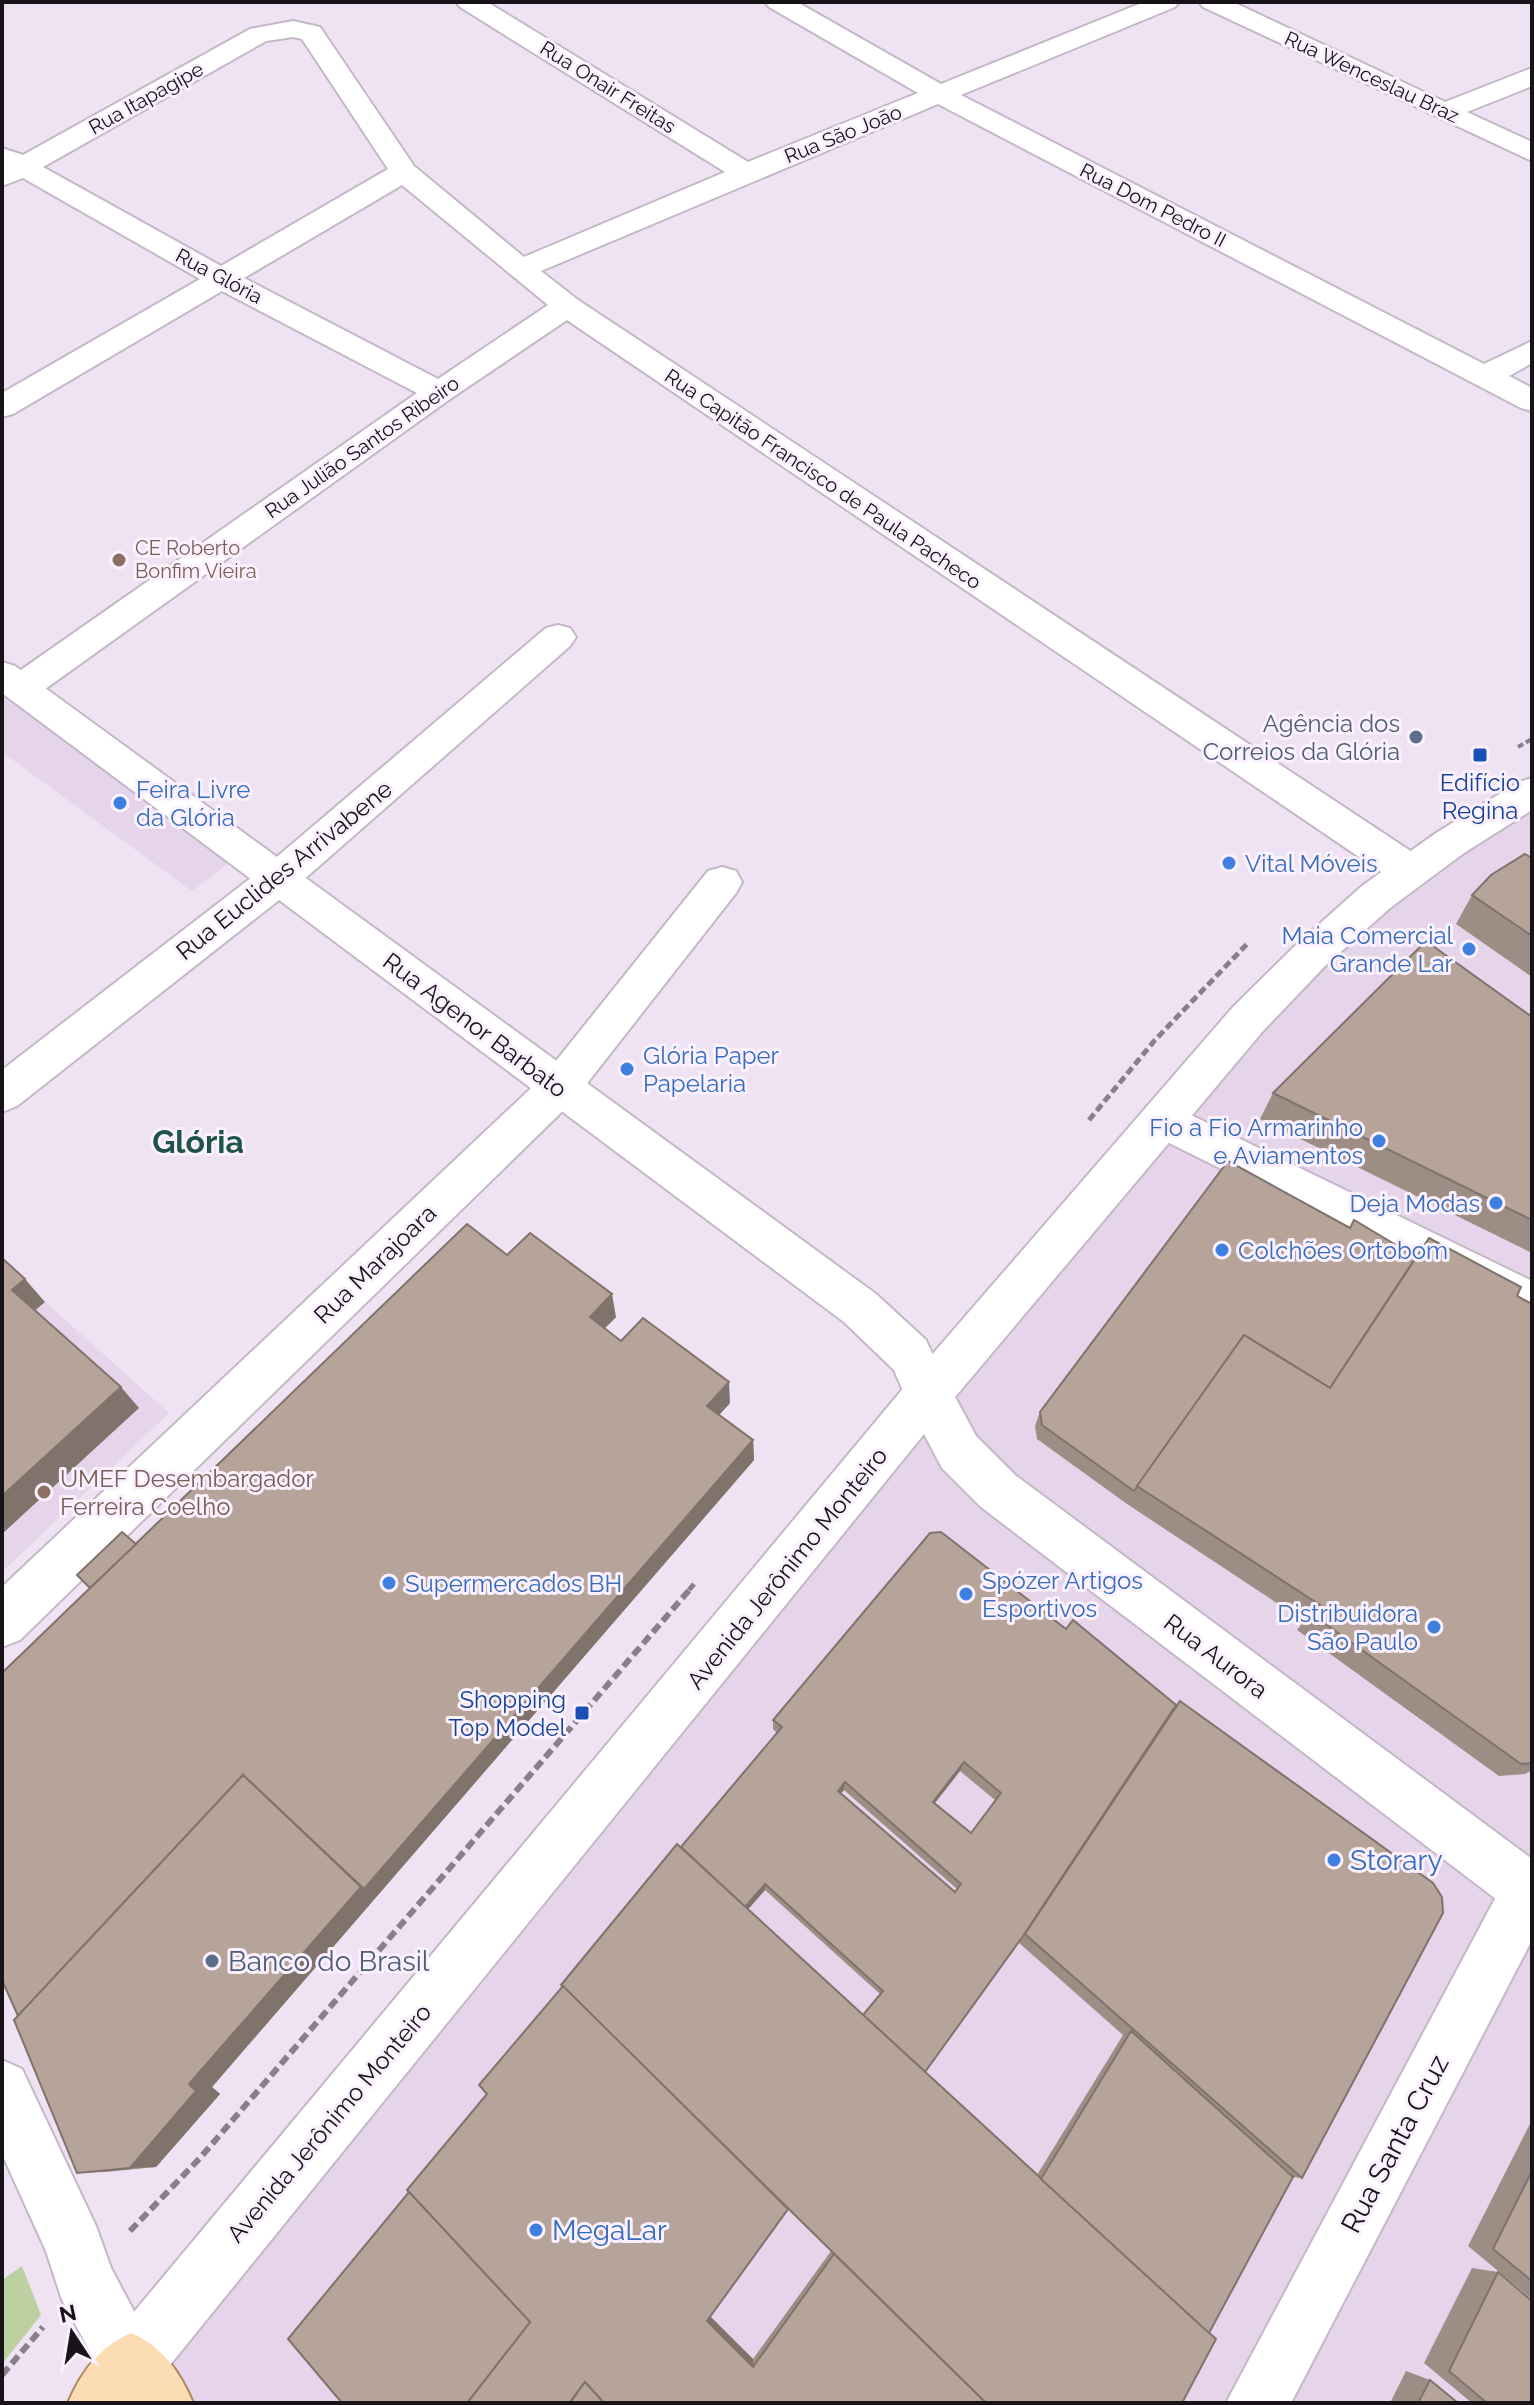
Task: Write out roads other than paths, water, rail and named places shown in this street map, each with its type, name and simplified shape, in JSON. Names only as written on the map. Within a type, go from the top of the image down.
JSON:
[{"type":"street","name":"Rua Onair Freitas","points":[[469,2],[746,173]]},
{"type":"street","name":"Rua Dom Pedro II","points":[[778,2],[941,95],[1532,401]]},
{"type":"street","name":"Rua São João","points":[[520,269],[1166,2]]},
{"type":"street","name":"Rua Wenceslau Braz","points":[[1212,2],[1532,153]]},
{"type":"street","name":"Rua Itapagipe","points":[[9,167],[259,35],[293,29]]},
{"type":"street","name":"Rua Capitão Francisco de Paula Pacheco","points":[[293,29],[311,33],[404,172],[567,306],[1410,871]]},
{"type":"street","points":[[1446,111],[1532,76]]},
{"type":"street","name":"Rua Glória","points":[[9,167],[439,392]]},
{"type":"street","points":[[2,407],[404,172]]},
{"type":"street","name":"Rua Julião Santos Ribeiro","points":[[8,688],[567,306]]},
{"type":"street","points":[[1486,376],[1532,350]]},
{"type":"street","name":"Rua Euclides Arrivabene","points":[[2,1094],[279,878],[558,637]]},
{"type":"street","name":"Rua Agenor Barbato","points":[[8,688],[279,878],[860,1308],[910,1355],[928,1394]]},
{"type":"street","name":"Avenida Jerônimo Monteiro","points":[[131,2390],[928,1394],[1162,1119],[1290,975],[1343,925],[1410,871],[1532,792]]},
{"type":"street","name":"Rua Marajoara","points":[[2,1622],[559,1088],[722,882]]},
{"type":"street","points":[[1162,1119],[1532,1303]]},
{"type":"street","name":"Rua Aurora","points":[[928,1394],[959,1452],[998,1491],[1531,1889]]},
{"type":"street","name":"Rua Santa Cruz","points":[[1257,2403],[1531,1889]]},
{"type":"street","points":[[2,2089],[75,2247],[83,2279],[131,2390]]},
{"type":"place","name":"CE Roberto Bonfim Vieira","points":[[119,560]]},
{"type":"place","name":"Agência dos Correios da Glória","points":[[1416,737]]},
{"type":"place","name":"Edifício Regina","points":[[1480,755]]},
{"type":"place","name":"Feira Livre da Glória","points":[[120,803]]},
{"type":"place","name":"Vital Móveis","points":[[1229,863]]},
{"type":"place","name":"Maia Comercial Grande Lar","points":[[1469,949]]},
{"type":"place","name":"Glória Paper Papelaria","points":[[627,1069]]},
{"type":"place","name":"Fio a Fio Armarinho e Aviamentos","points":[[1379,1141]]},
{"type":"place","name":"Deja Modas","points":[[1496,1203]]},
{"type":"place","name":"Colchões Ortobom","points":[[1222,1250]]},
{"type":"place","name":"UMEF Desembargador Ferreira Coelho","points":[[44,1492]]},
{"type":"place","name":"Supermercados BH","points":[[389,1583]]},
{"type":"place","name":"Spózer Artigos Esportivos","points":[[966,1594]]},
{"type":"place","name":"Distribuidora São Paulo","points":[[1434,1627]]},
{"type":"place","name":"Shopping Top Model","points":[[582,1713]]},
{"type":"place","name":"Storary","points":[[1334,1860]]},
{"type":"place","name":"Banco do Brasil","points":[[212,1961]]},
{"type":"place","name":"MegaLar","points":[[536,2230]]},
{"type":"district","name":"Glória","points":[[198,1141]]}]
